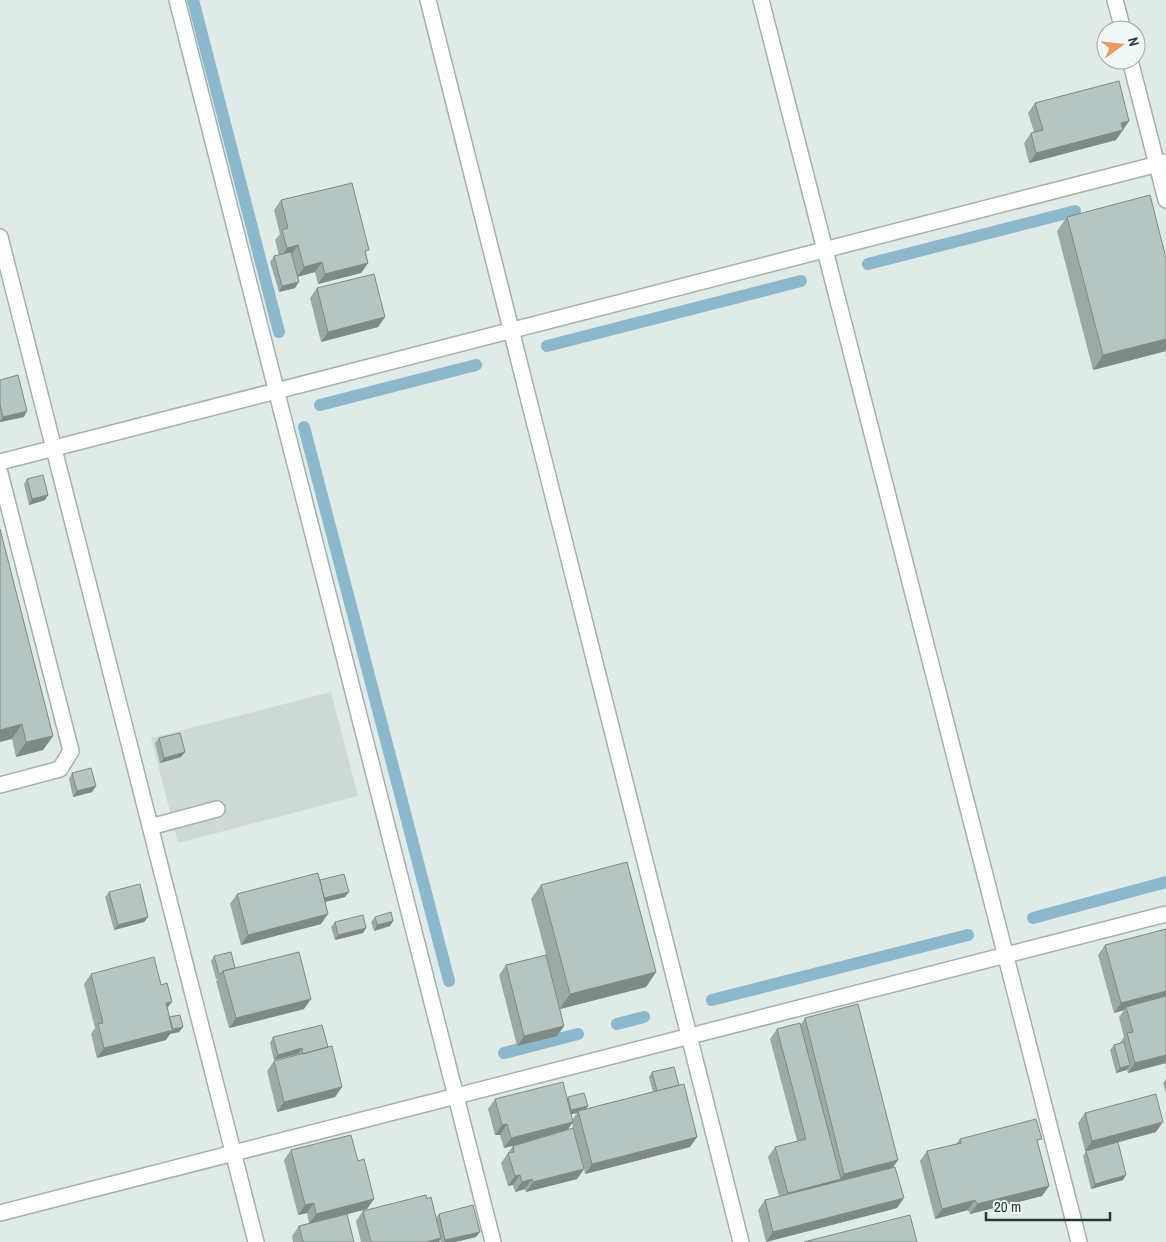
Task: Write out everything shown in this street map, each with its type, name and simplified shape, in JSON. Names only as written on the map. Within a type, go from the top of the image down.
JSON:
[{"type":"street","points":[[177,0],[492,1242]]},
{"type":"street","points":[[428,0],[741,1242]]},
{"type":"street","points":[[761,0],[1079,1242]]},
{"type":"street","points":[[1115,0],[1120,20]]},
{"type":"street","points":[[1133,70],[1161,163],[1166,200]]},
{"type":"street","points":[[0,462],[1161,163]]},
{"type":"street","points":[[0,237],[256,1242]]},
{"type":"street","points":[[0,473],[71,751],[60,769],[0,784]]},
{"type":"street","points":[[150,827],[217,809]]},
{"type":"street","points":[[0,1213],[1166,914]]},
{"type":"shaded area","points":[[331,692],[358,796],[178,843],[151,738]]},
{"type":"building","points":[[1119,81],[1129,121],[1121,123],[1123,130],[1036,153],[1031,133],[1043,130],[1035,103]]},
{"type":"building","points":[[352,183],[369,250],[365,251],[368,263],[325,274],[322,262],[304,267],[298,245],[287,248],[282,230],[288,228],[281,200]]},
{"type":"building","points":[[1150,195],[1166,258],[1166,339],[1103,355],[1067,217]]},
{"type":"building","points":[[291,252],[299,282],[282,286],[274,256]]},
{"type":"building","points":[[374,274],[385,317],[328,332],[317,288]]},
{"type":"building","points":[[18,375],[27,411],[3,417],[0,405],[0,380]]},
{"type":"building","points":[[43,475],[48,495],[32,499],[27,479]]},
{"type":"building","points":[[0,529],[53,736],[26,742],[22,724],[0,730]]},
{"type":"building","points":[[180,733],[185,752],[164,758],[159,738]]},
{"type":"building","points":[[91,768],[96,786],[77,791],[72,773]]},
{"type":"building","points":[[627,862],[656,972],[570,994],[541,885]]},
{"type":"building","points":[[318,873],[328,914],[248,935],[237,894]]},
{"type":"building","points":[[344,874],[349,892],[324,898],[320,880]]},
{"type":"building","points":[[140,884],[148,917],[118,925],[109,892]]},
{"type":"building","points":[[391,912],[393,921],[377,925],[375,917]]},
{"type":"building","points":[[363,915],[366,928],[338,935],[335,922]]},
{"type":"building","points":[[1166,929],[1166,991],[1121,1003],[1105,945]]},
{"type":"building","points":[[231,952],[235,968],[219,974],[214,956]]},
{"type":"building","points":[[299,952],[311,999],[236,1018],[223,971]]},
{"type":"building","points":[[546,955],[564,1026],[524,1036],[506,965]]},
{"type":"building","points":[[154,957],[161,985],[167,983],[172,1002],[166,1003],[173,1030],[104,1048],[98,1024],[103,1023],[91,974]]},
{"type":"building","points":[[1166,996],[1166,1055],[1135,1063],[1127,1033],[1133,1032],[1126,1007]]},
{"type":"building","points":[[858,1004],[898,1160],[844,1174],[805,1018]]},
{"type":"building","points":[[180,1015],[183,1027],[172,1029],[169,1017]]},
{"type":"building","points":[[800,1023],[841,1179],[788,1193],[775,1147],[806,1139],[777,1029]]},
{"type":"building","points":[[322,1025],[328,1047],[303,1054],[302,1048],[278,1055],[273,1037]]},
{"type":"building","points":[[1124,1042],[1130,1065],[1120,1068],[1114,1045]]},
{"type":"building","points":[[332,1046],[342,1087],[284,1102],[274,1061]]},
{"type":"building","points":[[674,1067],[679,1085],[657,1091],[652,1072]]},
{"type":"building","points":[[563,1082],[573,1122],[511,1138],[507,1124],[502,1125],[495,1099]]},
{"type":"building","points":[[684,1084],[697,1137],[592,1164],[578,1111]]},
{"type":"building","points":[[584,1093],[588,1106],[571,1110],[568,1097]]},
{"type":"building","points":[[1156,1094],[1163,1122],[1092,1141],[1085,1113]]},
{"type":"building","points":[[1036,1119],[1042,1139],[1037,1140],[1049,1186],[977,1204],[975,1200],[942,1209],[927,1151],[961,1143],[960,1139]]},
{"type":"building","points":[[573,1128],[584,1169],[533,1182],[532,1179],[522,1182],[520,1175],[515,1176],[508,1153],[514,1152],[513,1146]]},
{"type":"building","points":[[351,1135],[358,1161],[364,1159],[374,1199],[316,1214],[314,1203],[305,1205],[291,1150]]},
{"type":"building","points":[[1118,1142],[1126,1175],[1095,1184],[1086,1151]]},
{"type":"building","points":[[895,1167],[904,1198],[773,1232],[765,1200]]},
{"type":"building","points":[[426,1195],[427,1199],[431,1197],[441,1238],[426,1242],[371,1242],[363,1211]]},
{"type":"building","points":[[473,1205],[480,1232],[445,1240],[439,1214]]},
{"type":"building","points":[[347,1214],[354,1242],[303,1242],[299,1226]]},
{"type":"building","points":[[910,1215],[917,1242],[804,1242]]},
{"type":"waterway","points":[[193,0],[279,332]]},
{"type":"waterway","points":[[868,264],[1075,211]]},
{"type":"waterway","points":[[547,346],[801,281]]},
{"type":"waterway","points":[[320,405],[476,365]]},
{"type":"waterway","points":[[304,427],[449,981]]},
{"type":"waterway","points":[[1033,918],[1166,882]]},
{"type":"waterway","points":[[712,1000],[968,935]]},
{"type":"waterway","points":[[617,1024],[644,1017]]},
{"type":"waterway","points":[[504,1053],[578,1034]]}]
